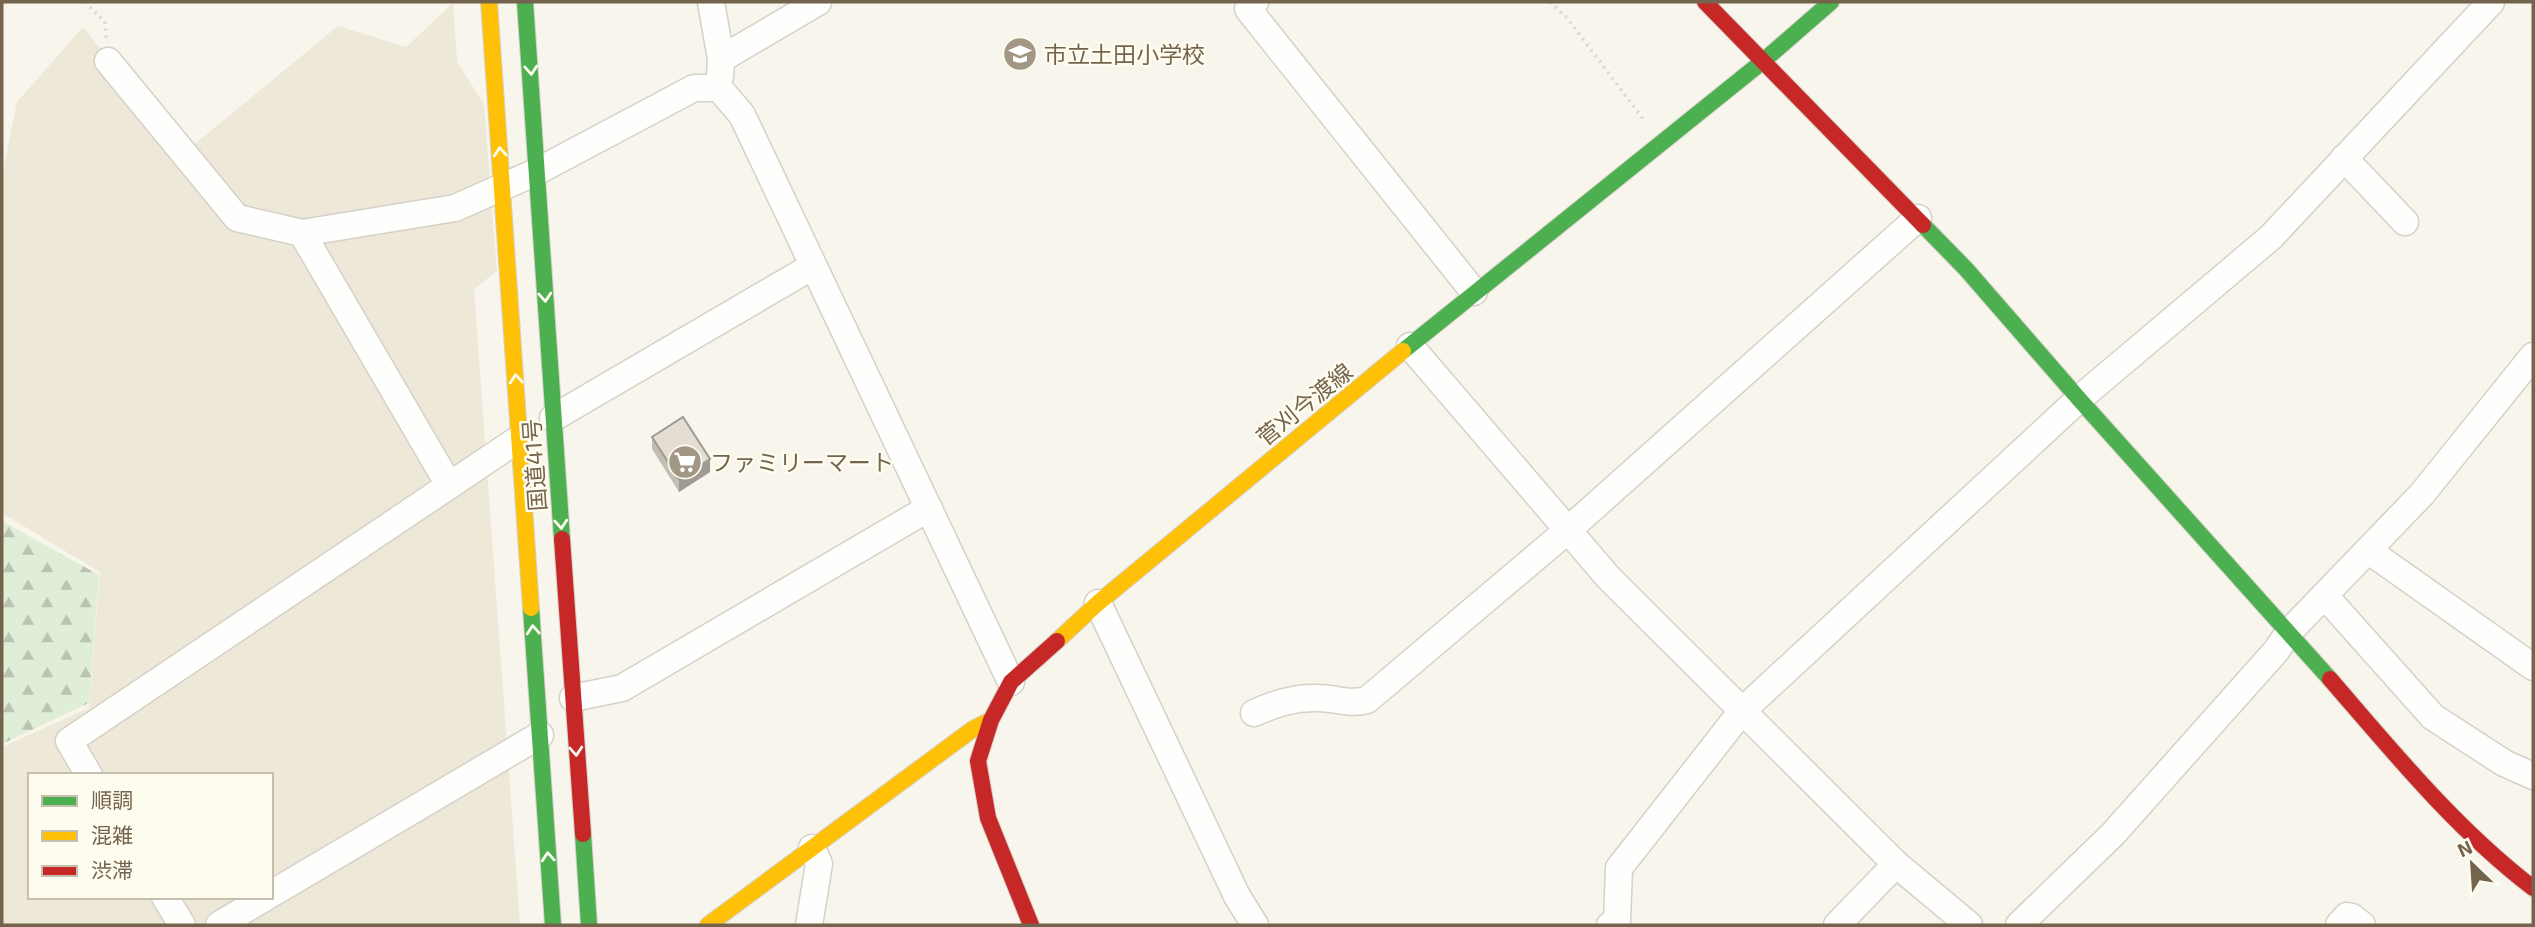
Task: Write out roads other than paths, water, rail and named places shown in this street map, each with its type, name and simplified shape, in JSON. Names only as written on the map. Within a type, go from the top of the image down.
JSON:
[{"type":"main road","name":"国道41号","points":[[489,2],[553,925]]},
{"type":"main road","name":"国道41号","points":[[526,2],[589,925]]},
{"type":"main road","points":[[1705,2],[1966,269],[2444,810],[2499,862],[2533,888]]},
{"type":"main road","name":"菅刈今渡線","points":[[1031,925],[988,818],[978,761],[991,720],[1011,682],[1098,603],[1474,292],[1762,62],[1831,2]]},
{"type":"main road","points":[[477,78],[497,112]]},
{"type":"main road","points":[[708,925],[973,729],[991,720]]},
{"type":"street","points":[[711,2],[721,59],[719,89],[743,116],[1011,682]]},
{"type":"street","points":[[721,59],[818,2]]},
{"type":"street","points":[[1255,2],[1248,9],[1474,292]]},
{"type":"street","points":[[1611,925],[1617,921],[1619,868],[1742,711],[2079,399],[2271,237],[2491,2]]},
{"type":"street","points":[[108,61],[237,218],[303,233],[455,208],[536,172],[694,88],[719,89]]},
{"type":"street","points":[[2344,158],[2405,222]]},
{"type":"street","points":[[1254,713],[1282,700],[1319,698],[1354,704],[1367,700],[1568,530],[1917,218]]},
{"type":"street","points":[[303,233],[449,485]]},
{"type":"street","points":[[553,418],[813,266]]},
{"type":"street","points":[[1410,346],[1608,577],[1896,864],[1969,925]]},
{"type":"street","points":[[2019,925],[2113,834],[2276,651],[2289,632],[2423,494],[2533,356]]},
{"type":"street","points":[[88,773],[69,741],[520,438]]},
{"type":"street","points":[[573,698],[622,688],[929,508]]},
{"type":"street","points":[[2368,551],[2533,667]]},
{"type":"street","points":[[2325,596],[2433,717],[2504,763],[2533,776]]},
{"type":"street","points":[[1098,603],[1237,896],[1255,925]]},
{"type":"street","points":[[273,893],[540,735]]},
{"type":"street","points":[[809,925],[819,864],[812,848]]},
{"type":"street","points":[[1837,925],[1896,864]]},
{"type":"street","points":[[166,899],[182,925]]},
{"type":"street","points":[[219,925],[263,899]]},
{"type":"street","points":[[2339,925],[2347,916],[2362,925]]},
{"type":"place","name":"市立土田小学校","points":[[1020,54]]},
{"type":"place","name":"ファミリーマート","points":[[685,462]]}]
